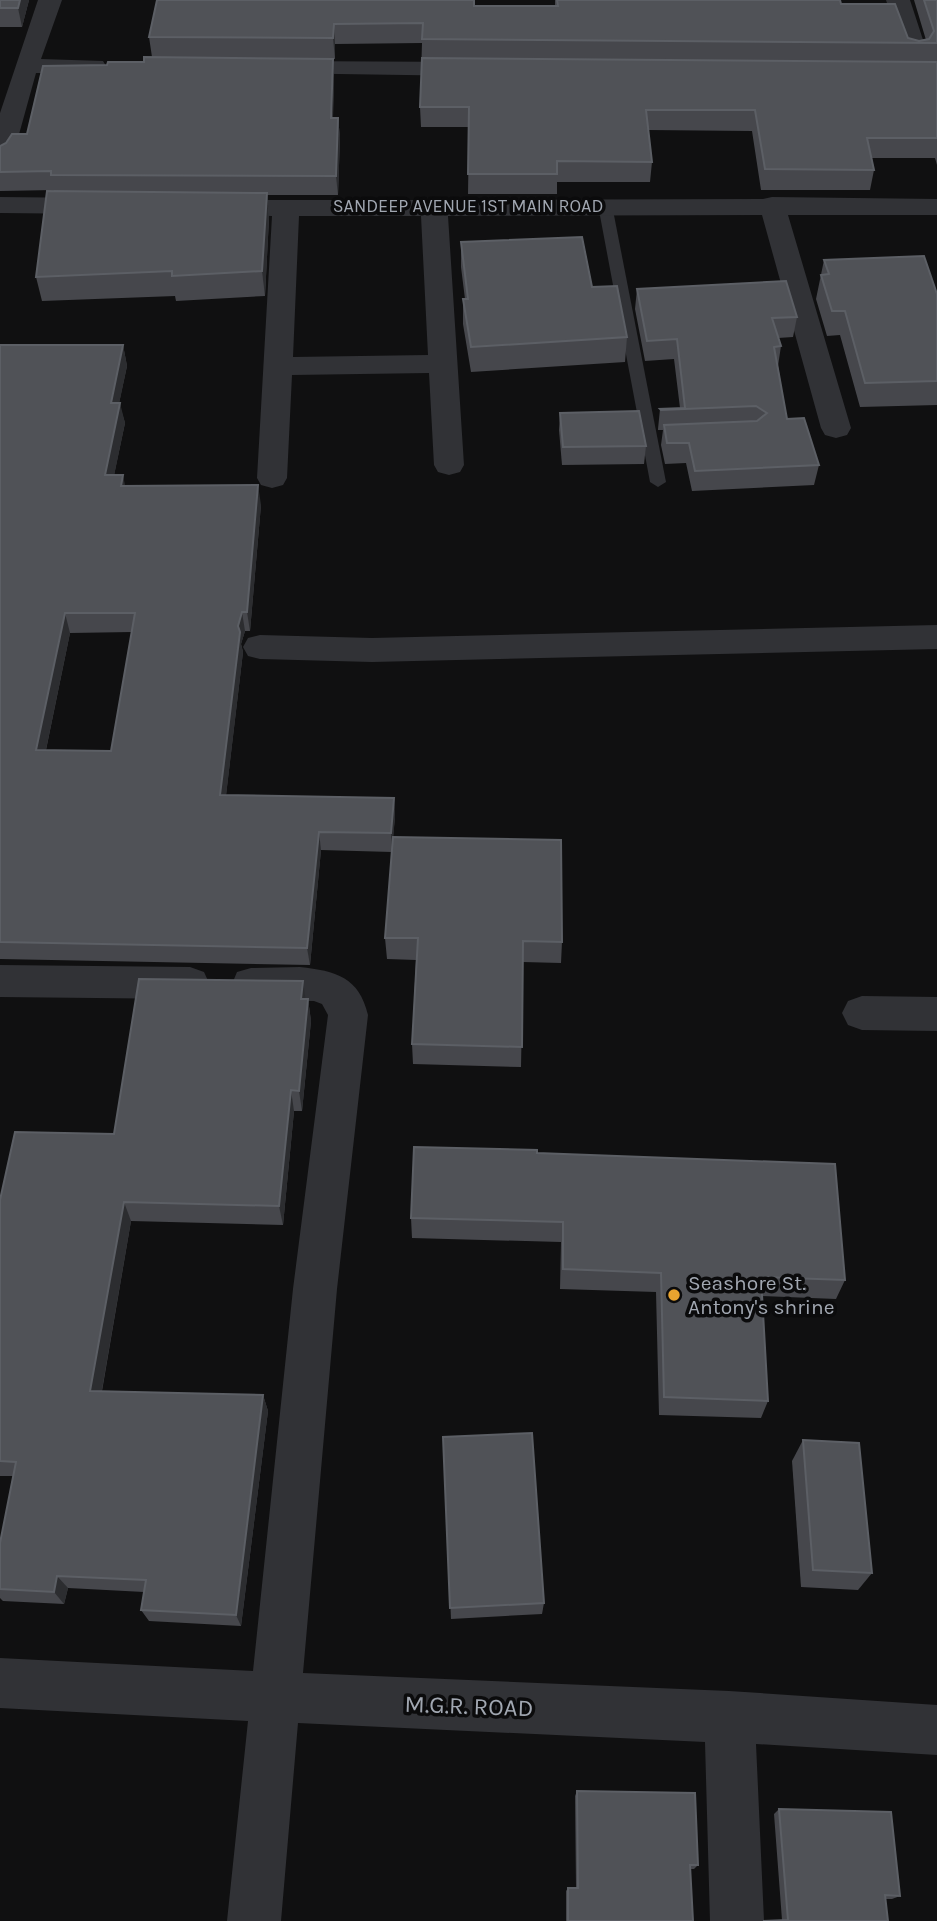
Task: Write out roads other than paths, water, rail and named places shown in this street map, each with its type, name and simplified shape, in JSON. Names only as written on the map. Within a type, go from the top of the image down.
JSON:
[{"type":"street","points":[[1,144],[50,0]]},
{"type":"street","points":[[898,0],[916,66]]},
{"type":"street","points":[[26,66],[123,66]]},
{"type":"street","points":[[261,68],[495,69]]},
{"type":"street","points":[[0,205],[123,206]]},
{"type":"street","points":[[434,205],[449,466]]},
{"type":"street","points":[[772,205],[836,428]]},
{"type":"street","name":"SANDEEP AVENUE 1ST MAIN ROAD","points":[[191,207],[937,206]]},
{"type":"street","points":[[272,478],[286,208]]},
{"type":"street","points":[[277,366],[442,364]]},
{"type":"street","points":[[260,648],[372,650],[937,637]]},
{"type":"street","points":[[0,981],[312,984],[331,988],[344,999],[348,1015],[315,1290],[254,1921]]},
{"type":"street","points":[[862,1013],[937,1014]]},
{"type":"street","name":"M.G.R. ROAD","points":[[0,1683],[275,1699],[729,1716],[937,1730]]},
{"type":"street","points":[[729,1716],[737,1921]]},
{"type":"lane","points":[[605,205],[656,438],[658,482]]},
{"type":"place","name":"Seashore St. Antony's shrine","points":[[674,1295]]}]
